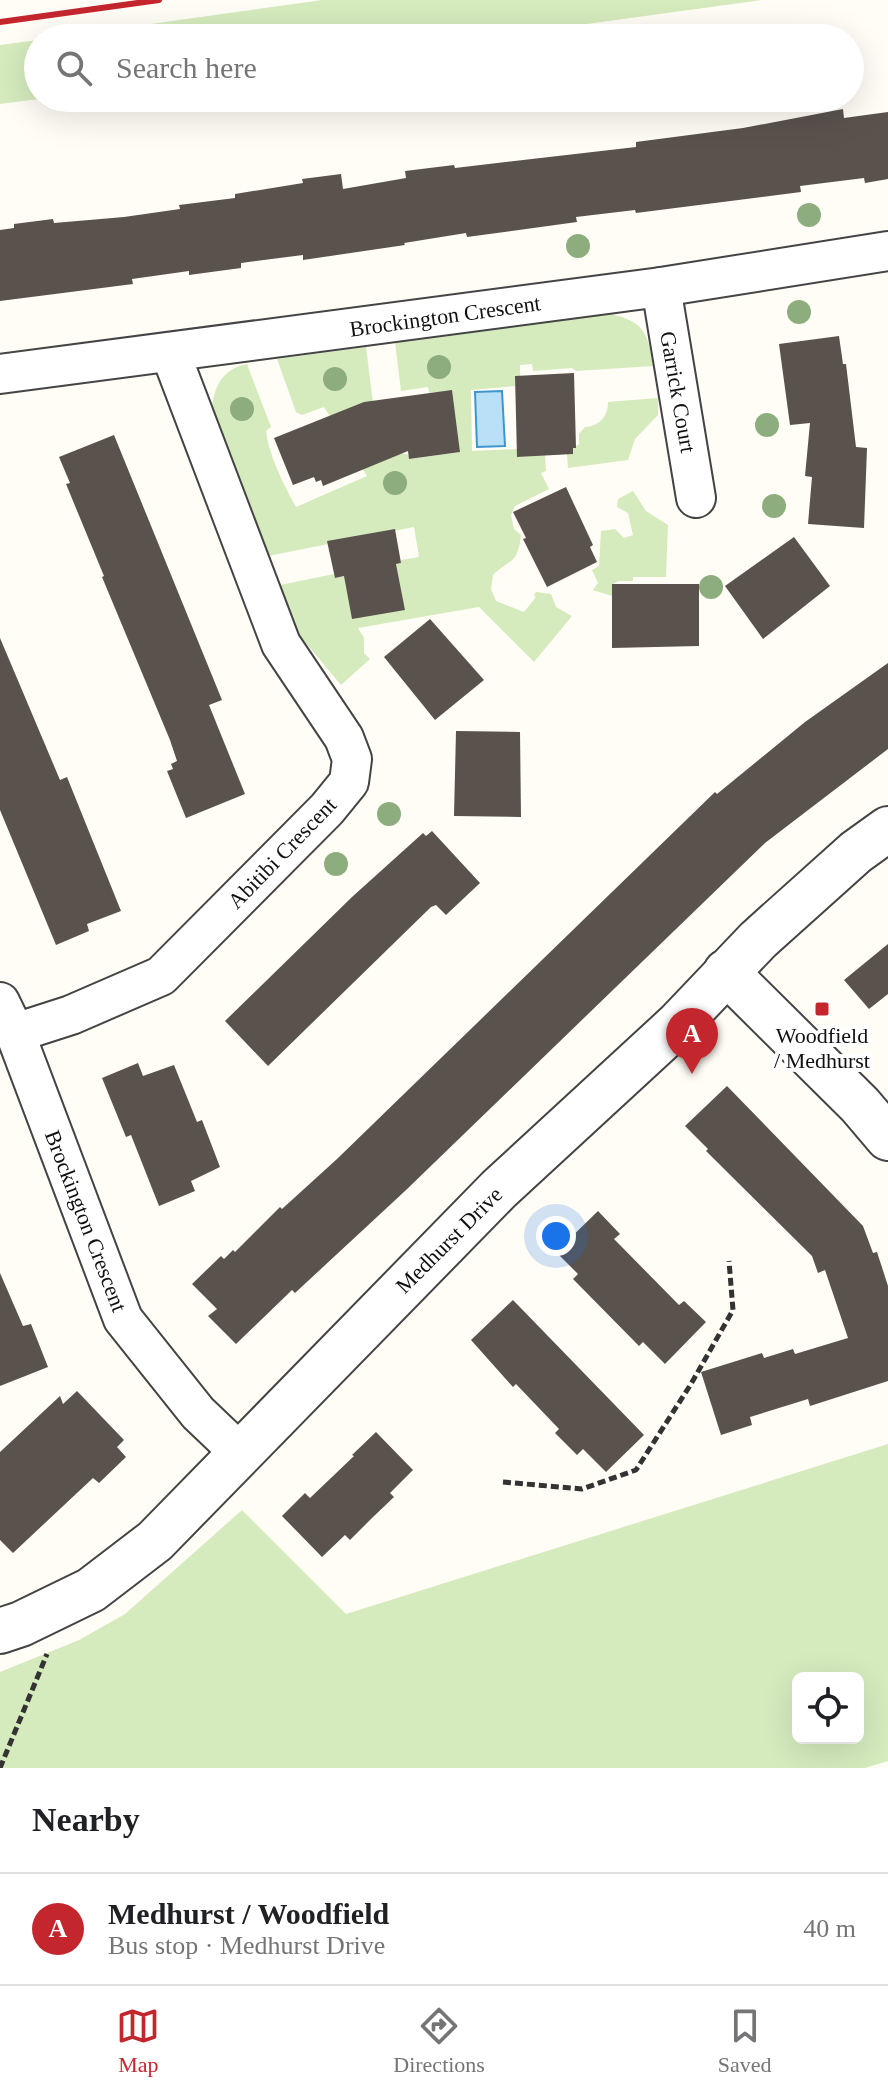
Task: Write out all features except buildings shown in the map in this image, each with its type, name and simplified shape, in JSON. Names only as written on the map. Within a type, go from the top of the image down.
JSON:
[{"type":"street","name":"Brockington Crescent","points":[[0,374],[661,287],[888,251]]},
{"type":"street","name":"Garrick Court","points":[[661,287],[696,498]]},
{"type":"street","name":"Abitibi Crescent","points":[[7,1018],[71,1015],[161,976],[327,809],[349,782],[352,759],[344,738],[281,644],[170,352]]},
{"type":"street","name":"Medhurst Drive","points":[[0,1631],[91,1590],[155,1541],[499,1189],[678,1024],[726,972],[856,852],[888,829]]},
{"type":"street","points":[[726,972],[860,1105],[888,1138]]},
{"type":"street","name":"Brockington Crescent","points":[[7,1018],[123,1319],[198,1413],[240,1453]]},
{"type":"path","points":[[503,1482],[582,1489],[636,1470],[691,1384],[733,1310],[729,1261]]},
{"type":"path","points":[[0,1768],[53,1641]]},
{"type":"green space","points":[[322,0],[762,0],[587,24],[151,24]]},
{"type":"green space","points":[[24,42],[24,101],[0,104],[0,45]]},
{"type":"green space","points":[[607,313],[629,320],[642,329],[649,344],[653,366],[533,371],[532,364],[520,365],[516,386],[471,390],[472,451],[517,449],[518,457],[545,455],[546,471],[541,473],[549,489],[515,506],[511,515],[514,529],[521,535],[520,545],[512,560],[493,575],[491,589],[496,601],[524,612],[536,597],[536,592],[551,594],[556,607],[572,616],[534,662],[479,607],[358,628],[364,638],[364,653],[370,659],[341,685],[300,636],[280,585],[334,574],[335,578],[344,576],[405,610],[396,564],[419,557],[414,527],[268,556],[212,418],[213,399],[224,376],[247,364],[271,427],[266,431],[274,460],[296,507],[367,476],[324,407],[302,415],[296,412],[277,359],[366,347],[379,451],[402,448],[403,454],[408,454],[410,459],[460,452],[452,391],[429,393],[428,387],[401,391],[395,342]]},
{"type":"green space","points":[[658,398],[658,415],[635,439],[628,460],[568,468],[567,454],[573,454],[573,448],[579,444],[579,434],[585,427],[595,425],[602,419],[608,402]]},
{"type":"green space","points":[[633,491],[646,511],[668,525],[666,577],[633,577],[633,581],[618,581],[613,584],[612,596],[593,590],[598,583],[592,570],[599,566],[601,531],[615,529],[624,538],[633,535],[628,513],[617,507],[618,499]]},
{"type":"green space","points":[[888,1444],[888,1761],[865,1768],[0,1768],[0,1672],[79,1640],[125,1614],[242,1510],[346,1614]]},
{"type":"water","points":[[502,391],[505,446],[477,447],[475,392]]},
{"type":"railway","points":[[0,22],[159,0]]},
{"type":"place","name":"Woodfield / Medhurst","points":[[822,1009]]},
{"type":"place","name":"Medhurst / Woodfield","points":[[692,1074]]}]
